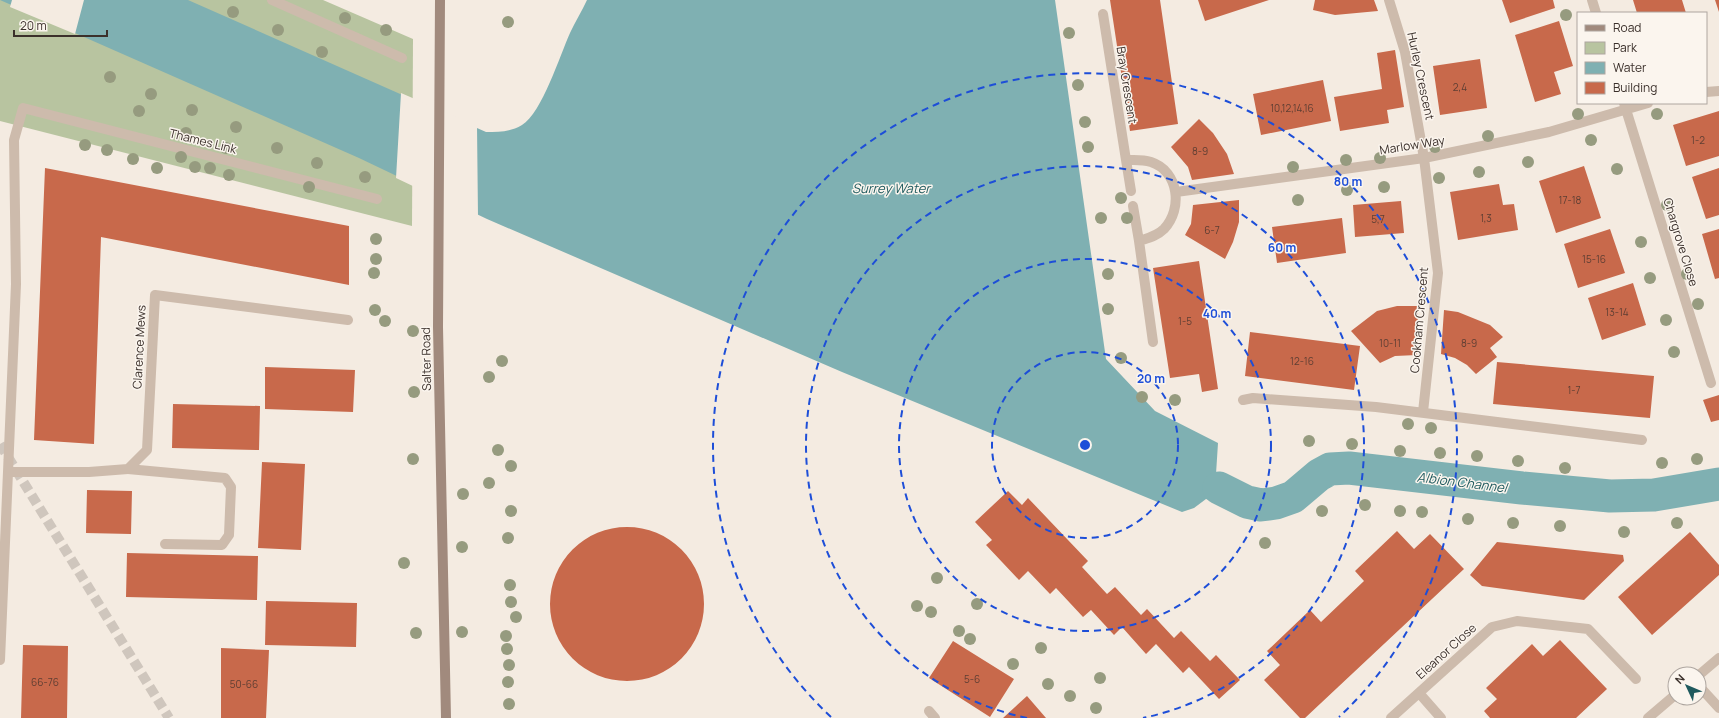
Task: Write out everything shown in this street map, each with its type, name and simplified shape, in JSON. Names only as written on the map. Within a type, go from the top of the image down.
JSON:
[{"type":"main road","name":"Salter Road","points":[[440,0],[439,307],[446,718]]},
{"type":"street","points":[[272,0],[402,58]]},
{"type":"street","name":"Hurley Crescent","points":[[1389,0],[1405,52],[1424,158]]},
{"type":"street","points":[[1592,0],[1596,12]]},
{"type":"street","name":"Bray Crescent","points":[[1103,14],[1131,191]]},
{"type":"street","points":[[1707,92],[1719,91]]},
{"type":"street","name":"Marlow Way","points":[[1176,192],[1424,158],[1549,132],[1625,106],[1640,104]]},
{"type":"street","name":"Chargrove Close","points":[[1625,106],[1711,384]]},
{"type":"street","name":"Thames Link","points":[[9,472],[16,284],[14,140],[22,108],[377,200]]},
{"type":"street","name":"Cookham Crescent","points":[[1424,158],[1438,273],[1424,412]]},
{"type":"street","points":[[1126,160],[1140,159],[1152,162],[1164,170],[1172,180],[1176,192],[1172,218],[1164,229],[1153,237],[1139,241]]},
{"type":"street","points":[[1133,206],[1153,342]]},
{"type":"street","name":"Clarence Mews","points":[[128,469],[146,450],[155,295],[348,320]]},
{"type":"street","points":[[1243,400],[1261,399],[1376,407],[1642,440]]},
{"type":"street","points":[[0,660],[9,472],[90,472],[128,469],[225,478],[232,487],[229,535],[222,545],[165,544]]},
{"type":"street","name":"Eleanor Close","points":[[1391,718],[1492,627],[1517,621],[1588,629],[1636,679]]},
{"type":"street","points":[[1707,668],[1719,658]]},
{"type":"street","name":"Eleanor Close","points":[[1419,693],[1441,718]]},
{"type":"street","points":[[1707,695],[1719,708]]},
{"type":"street","points":[[1648,718],[1667,702]]},
{"type":"green space","points":[[0,0],[323,0],[413,39],[412,226],[0,121]]},
{"type":"water","name":"Surrey Water","points":[[0,0],[188,0],[486,132],[500,132],[522,125],[537,109],[550,83],[570,33],[587,0],[1055,0],[1106,359],[1155,411],[1218,443],[1216,474],[1223,477],[1212,501],[1206,499],[1194,508],[1182,512],[842,372],[487,219],[359,158]]},
{"type":"pier","points":[[12,0],[84,0],[75,34],[10,7]]},
{"type":"pier","points":[[401,93],[477,126],[478,217],[396,178]]},
{"type":"building","points":[[1110,0],[1160,0],[1178,124],[1130,131]]},
{"type":"building","points":[[1198,0],[1269,0],[1205,21]]},
{"type":"building","points":[[1315,0],[1374,0],[1378,11],[1335,15],[1313,10]]},
{"type":"building","points":[[1502,0],[1553,0],[1555,8],[1510,23]]},
{"type":"building","points":[[1633,0],[1682,0],[1686,12],[1637,12]]},
{"type":"building","points":[[1715,0],[1719,0],[1719,12]]},
{"type":"building","points":[[1559,21],[1573,66],[1554,72],[1561,94],[1535,102],[1515,35]]},
{"type":"building","points":[[1395,50],[1404,107],[1387,110],[1389,123],[1340,131],[1334,97],[1382,89],[1377,53]]},
{"type":"building","points":[[1480,59],[1487,108],[1440,115],[1433,66]]},
{"type":"building","points":[[1323,80],[1331,121],[1261,135],[1253,94]]},
{"type":"building","points":[[1719,111],[1719,156],[1686,166],[1673,125]]},
{"type":"building","points":[[1199,119],[1213,133],[1227,154],[1234,174],[1192,180],[1188,167],[1171,147]]},
{"type":"building","points":[[1584,166],[1601,218],[1556,233],[1539,181]]},
{"type":"building","points":[[45,168],[349,226],[349,285],[101,237],[94,444],[34,440]]},
{"type":"building","points":[[1719,168],[1719,215],[1706,219],[1692,177]]},
{"type":"building","points":[[1499,184],[1503,205],[1514,204],[1518,230],[1458,240],[1450,192]]},
{"type":"building","points":[[1239,200],[1239,222],[1233,242],[1225,259],[1185,235],[1191,224],[1193,205]]},
{"type":"building","points":[[1401,201],[1404,233],[1355,237],[1353,205]]},
{"type":"building","points":[[1342,218],[1346,253],[1277,263],[1272,227]]},
{"type":"building","points":[[1610,229],[1625,273],[1578,288],[1564,244]]},
{"type":"building","points":[[1719,229],[1719,278],[1715,279],[1702,234]]},
{"type":"building","points":[[1199,261],[1218,389],[1202,392],[1199,374],[1170,378],[1153,268]]},
{"type":"building","points":[[1633,283],[1646,325],[1602,340],[1588,298]]},
{"type":"building","points":[[1397,306],[1418,306],[1417,355],[1395,356],[1380,363],[1351,331],[1377,311]]},
{"type":"building","points":[[1444,310],[1458,312],[1490,325],[1503,337],[1490,348],[1497,357],[1476,374],[1467,365],[1455,358],[1441,354]]},
{"type":"building","points":[[1250,332],[1360,346],[1354,390],[1245,376]]},
{"type":"building","points":[[1497,362],[1654,376],[1650,418],[1493,404]]},
{"type":"building","points":[[265,367],[355,370],[353,412],[265,409]]},
{"type":"building","points":[[1719,395],[1719,420],[1711,422],[1703,400]]},
{"type":"building","points":[[173,404],[260,406],[259,450],[172,448]]},
{"type":"building","points":[[262,462],[305,464],[301,550],[258,548]]},
{"type":"building","points":[[87,490],[132,491],[131,534],[86,533]]},
{"type":"building","points":[[1008,491],[1022,505],[1028,498],[1088,561],[1082,567],[1107,594],[1115,587],[1141,615],[1147,609],[1174,638],[1181,631],[1210,661],[1216,655],[1240,680],[1219,699],[1189,667],[1183,673],[1156,644],[1146,654],[1122,627],[1114,635],[1091,610],[1083,617],[1056,588],[1050,594],[1028,571],[1019,580],[986,545],[992,540],[975,522]]},
{"type":"building","points":[[627,527],[642,529],[663,536],[670,540],[686,555],[691,561],[698,575],[704,604],[702,619],[695,640],[691,647],[676,663],[670,668],[656,675],[627,681],[612,679],[591,672],[584,668],[568,653],[563,647],[556,633],[550,604],[552,589],[559,568],[563,561],[578,545],[584,540],[598,533]]},
{"type":"building","points":[[1397,531],[1414,549],[1430,534],[1464,569],[1305,718],[1300,718],[1264,680],[1280,665],[1267,651],[1310,610],[1321,622],[1364,581],[1355,571]]},
{"type":"building","points":[[1690,532],[1719,565],[1719,575],[1652,635],[1618,597]]},
{"type":"building","points":[[1497,542],[1623,555],[1624,561],[1584,600],[1482,586],[1470,575]]},
{"type":"building","points":[[127,553],[258,556],[257,600],[126,597]]},
{"type":"building","points":[[266,601],[357,603],[356,647],[265,645]]},
{"type":"building","points":[[1560,640],[1607,689],[1576,718],[1490,718],[1484,711],[1497,699],[1486,688],[1532,644],[1543,656]]},
{"type":"building","points":[[953,641],[1014,679],[990,717],[929,678]]},
{"type":"building","points":[[23,645],[68,646],[67,718],[21,718]]},
{"type":"building","points":[[221,648],[269,650],[266,718],[221,718]]},
{"type":"building","points":[[1027,696],[1046,718],[1003,718]]},
{"type":"waterway","name":"Albion Channel","points":[[1219,488],[1247,502],[1261,505],[1276,503],[1293,497],[1319,475],[1330,469],[1349,468],[1522,488],[1610,496],[1654,495],[1719,484]]},
{"type":"tunnel","points":[[0,444],[169,718]]}]
